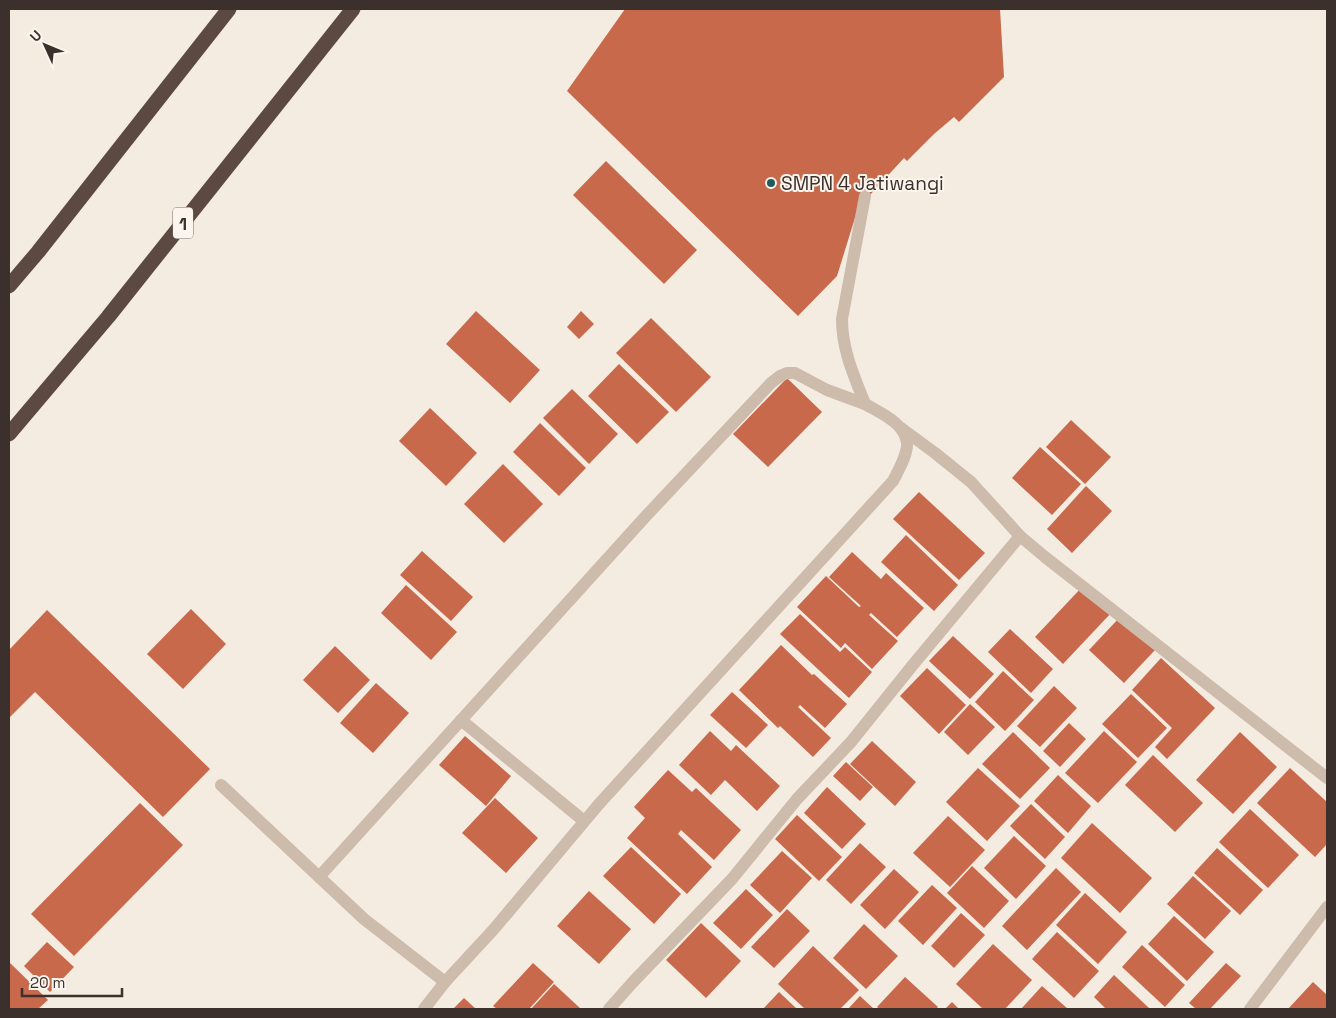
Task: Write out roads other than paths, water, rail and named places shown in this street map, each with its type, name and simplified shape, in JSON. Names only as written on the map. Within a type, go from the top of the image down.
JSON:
[{"type":"highway","points":[[9,286],[38,252],[229,9]]},
{"type":"highway","name":"1","points":[[9,434],[108,317],[353,9]]},
{"type":"street","points":[[865,196],[842,320],[845,350],[865,404]]},
{"type":"street","points":[[319,877],[646,516],[775,379],[787,373],[795,373],[827,390],[865,404],[886,416],[971,482],[1020,536],[1045,557],[1327,778]]},
{"type":"street","points":[[424,1009],[584,821],[893,481],[904,457],[907,444],[901,428]]},
{"type":"street","points":[[609,1009],[732,879],[797,799],[851,742],[1020,536]]},
{"type":"street","points":[[461,720],[584,821]]},
{"type":"street","points":[[221,785],[364,919],[446,982]]},
{"type":"street","points":[[1250,1009],[1327,907]]},
{"type":"place","name":"SMPN 4 Jatiwangi","points":[[771,183]]}]
